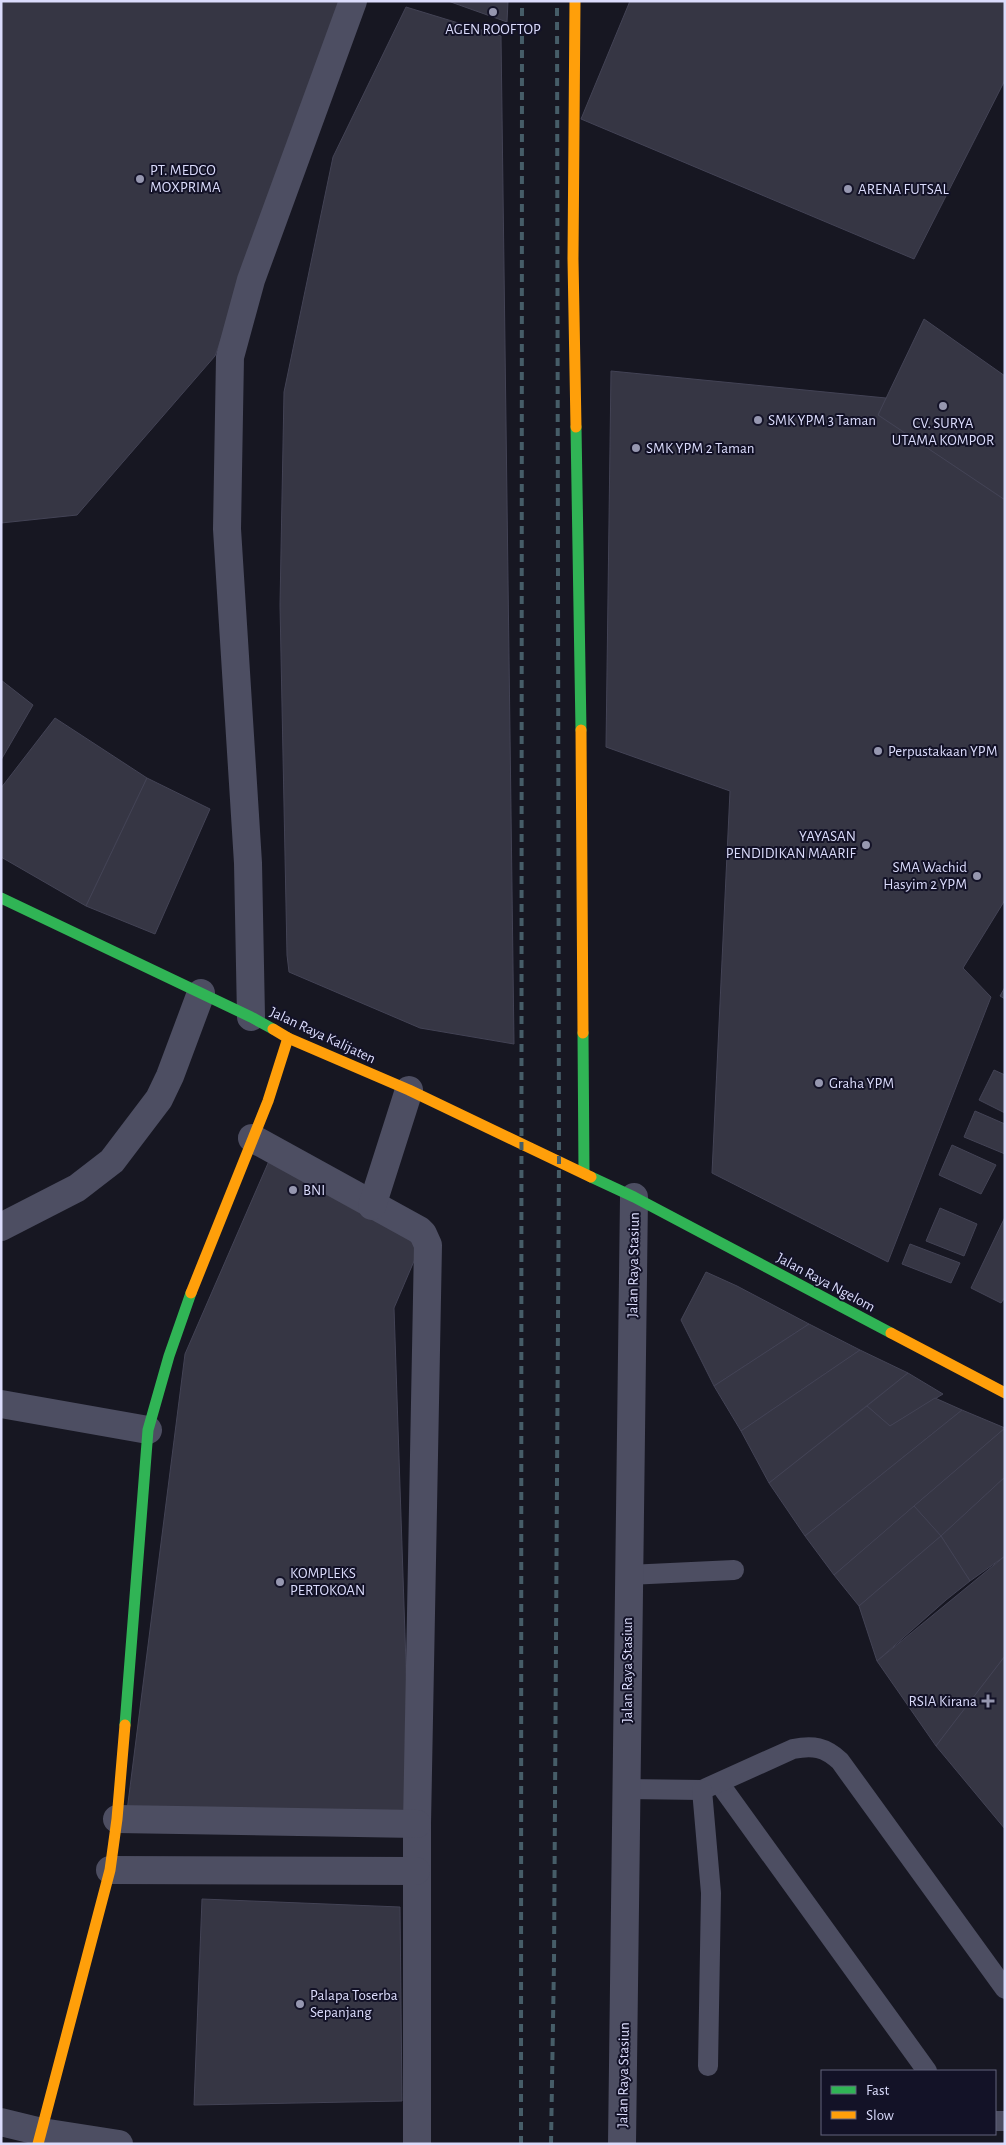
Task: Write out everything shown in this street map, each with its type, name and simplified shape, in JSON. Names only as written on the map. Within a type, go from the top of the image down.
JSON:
[{"type":"street","points":[[251,1017],[248,863],[227,529],[230,357],[251,280],[353,1]]},
{"type":"street","points":[[575,1],[573,259],[580,605],[584,1173]]},
{"type":"street","name":"Jalan Raya Kalijaten","points":[[1,898],[251,1017],[288,1038],[409,1090],[634,1197]]},
{"type":"street","points":[[1,1227],[77,1188],[112,1161],[159,1099],[170,1076],[201,993]]},
{"type":"street","points":[[40,2138],[110,1870],[117,1819],[148,1430],[159,1386],[181,1322],[268,1101],[288,1038]]},
{"type":"street","points":[[372,1206],[409,1090]]},
{"type":"street","points":[[252,1138],[372,1206],[419,1230],[428,1245],[416,1824],[417,2144]]},
{"type":"street","name":"Jalan Raya Ngelom","points":[[634,1197],[1005,1393]]},
{"type":"street","name":"Jalan Raya Stasiun","points":[[622,2144],[634,1197]]},
{"type":"street","points":[[1,1404],[148,1430]]},
{"type":"street","points":[[117,1819],[416,1824]]},
{"type":"street","points":[[110,1870],[416,1871]]},
{"type":"street","points":[[1,2122],[40,2138],[119,2144]]},
{"type":"lane","points":[[628,1575],[734,1570]]},
{"type":"lane","points":[[626,1789],[710,1786],[793,1749],[806,1746],[820,1747],[840,1761],[1005,1989]]},
{"type":"lane","points":[[708,2066],[711,1893],[710,1786]]},
{"type":"lane","points":[[710,1786],[926,2070]]},
{"type":"building","name":"PT. MEDCO MOXPRIMA","points":[[1,1],[343,1],[215,356],[77,515],[1,523]]},
{"type":"building","name":"AGEN ROOFTOP","points":[[448,1],[508,1],[507,22]]},
{"type":"building","name":"ARENA FUTSAL","points":[[630,1],[1005,1],[1005,80],[914,259],[581,119]]},
{"type":"building","points":[[406,7],[501,36],[514,1044],[420,1028],[289,972],[287,955],[280,605],[284,392],[333,157]]},
{"type":"building","name":"CV. SURYA UTAMA KOMPOR","points":[[924,319],[1005,376],[1005,500],[878,415]]},
{"type":"building","name":"YAYASAN PENDIDIKAN MAARIF","points":[[611,371],[886,398],[878,415],[1005,500],[1005,900],[963,968],[991,997],[888,1262],[712,1173],[730,791],[606,747]]},
{"type":"building","points":[[1,680],[33,705],[1,760]]},
{"type":"building","points":[[55,718],[147,778],[86,906],[1,857],[1,788]]},
{"type":"building","points":[[147,778],[210,809],[155,934],[86,906]]},
{"type":"building","points":[[1005,987],[1005,999],[1000,996]]},
{"type":"building","points":[[994,1070],[1005,1075],[1005,1113],[979,1100]]},
{"type":"building","points":[[975,1111],[1005,1124],[1005,1154],[964,1137]]},
{"type":"building","points":[[952,1145],[996,1165],[981,1194],[939,1175]]},
{"type":"building","name":"KOMPLEKS PERTOKOAN","points":[[272,1154],[423,1240],[394,1308],[411,1814],[127,1811],[185,1354]]},
{"type":"building","points":[[940,1208],[977,1224],[964,1256],[926,1241]]},
{"type":"building","points":[[1005,1217],[1005,1297],[1001,1303],[971,1288]]},
{"type":"building","points":[[910,1244],[960,1263],[951,1283],[902,1264]]},
{"type":"building","points":[[706,1272],[809,1324],[714,1386],[681,1320]]},
{"type":"building","points":[[809,1324],[860,1350],[741,1431],[714,1386]]},
{"type":"building","points":[[860,1350],[908,1373],[769,1483],[741,1431]]},
{"type":"building","points":[[908,1373],[943,1394],[890,1426],[867,1406]]},
{"type":"building","points":[[935,1398],[962,1410],[805,1536],[769,1483],[867,1406],[890,1426]]},
{"type":"building","points":[[962,1410],[1005,1428],[834,1575],[805,1536]]},
{"type":"building","points":[[1005,1428],[1005,1477],[941,1536],[914,1506]]},
{"type":"building","points":[[1005,1477],[1005,1556],[970,1581],[941,1536]]},
{"type":"building","points":[[914,1506],[941,1536],[859,1606],[834,1575]]},
{"type":"building","points":[[941,1536],[970,1581],[877,1661],[859,1606]]},
{"type":"building","points":[[1005,1556],[1005,1656],[936,1746],[877,1661]]},
{"type":"building","name":"RSIA Kirana","points":[[1005,1656],[1005,1829],[936,1746]]},
{"type":"building","name":"Palapa Toserba Sepanjang","points":[[202,1899],[400,1907],[402,2101],[194,2105]]},
{"type":"railway","points":[[521,2144],[522,1]]},
{"type":"railway","points":[[551,2144],[554,1962],[559,1161],[557,1]]},
{"type":"traffic: fast","points":[[576,427],[581,730]]},
{"type":"traffic: fast","points":[[1,898],[273,1029]]},
{"type":"traffic: fast","points":[[583,1033],[584,1173]]},
{"type":"traffic: fast","points":[[591,1177],[634,1197],[891,1333]]},
{"type":"traffic: fast","points":[[125,1725],[148,1430],[169,1356],[191,1293]]},
{"type":"traffic: slow","points":[[575,1],[573,259],[576,427]]},
{"type":"traffic: slow","points":[[581,730],[583,1033]]},
{"type":"traffic: slow","points":[[273,1029],[288,1038],[409,1090],[591,1177]]},
{"type":"traffic: slow","points":[[191,1293],[268,1101],[288,1038]]},
{"type":"traffic: slow","points":[[891,1333],[1005,1393]]},
{"type":"traffic: slow","points":[[38,2144],[110,1870],[117,1819],[125,1725]]},
{"type":"place","name":"AGEN ROOFTOP","points":[[493,12]]},
{"type":"place","name":"PT. MEDCO MOXPRIMA","points":[[140,179]]},
{"type":"place","name":"ARENA FUTSAL","points":[[848,189]]},
{"type":"place","name":"CV. SURYA UTAMA KOMPOR","points":[[943,406]]},
{"type":"place","name":"SMK YPM 3 Taman","points":[[758,420]]},
{"type":"place","name":"SMK YPM 2 Taman","points":[[636,448]]},
{"type":"place","name":"Perpustakaan YPM","points":[[878,751]]},
{"type":"place","name":"YAYASAN PENDIDIKAN MAARIF","points":[[866,845]]},
{"type":"place","name":"SMA Wachid Hasyim 2 YPM","points":[[977,876]]},
{"type":"place","name":"Graha YPM","points":[[819,1083]]},
{"type":"place","name":"BNI","points":[[293,1190]]},
{"type":"place","name":"KOMPLEKS PERTOKOAN","points":[[280,1582]]},
{"type":"place","name":"RSIA Kirana","points":[[988,1701]]},
{"type":"place","name":"Palapa Toserba Sepanjang","points":[[300,2004]]}]
